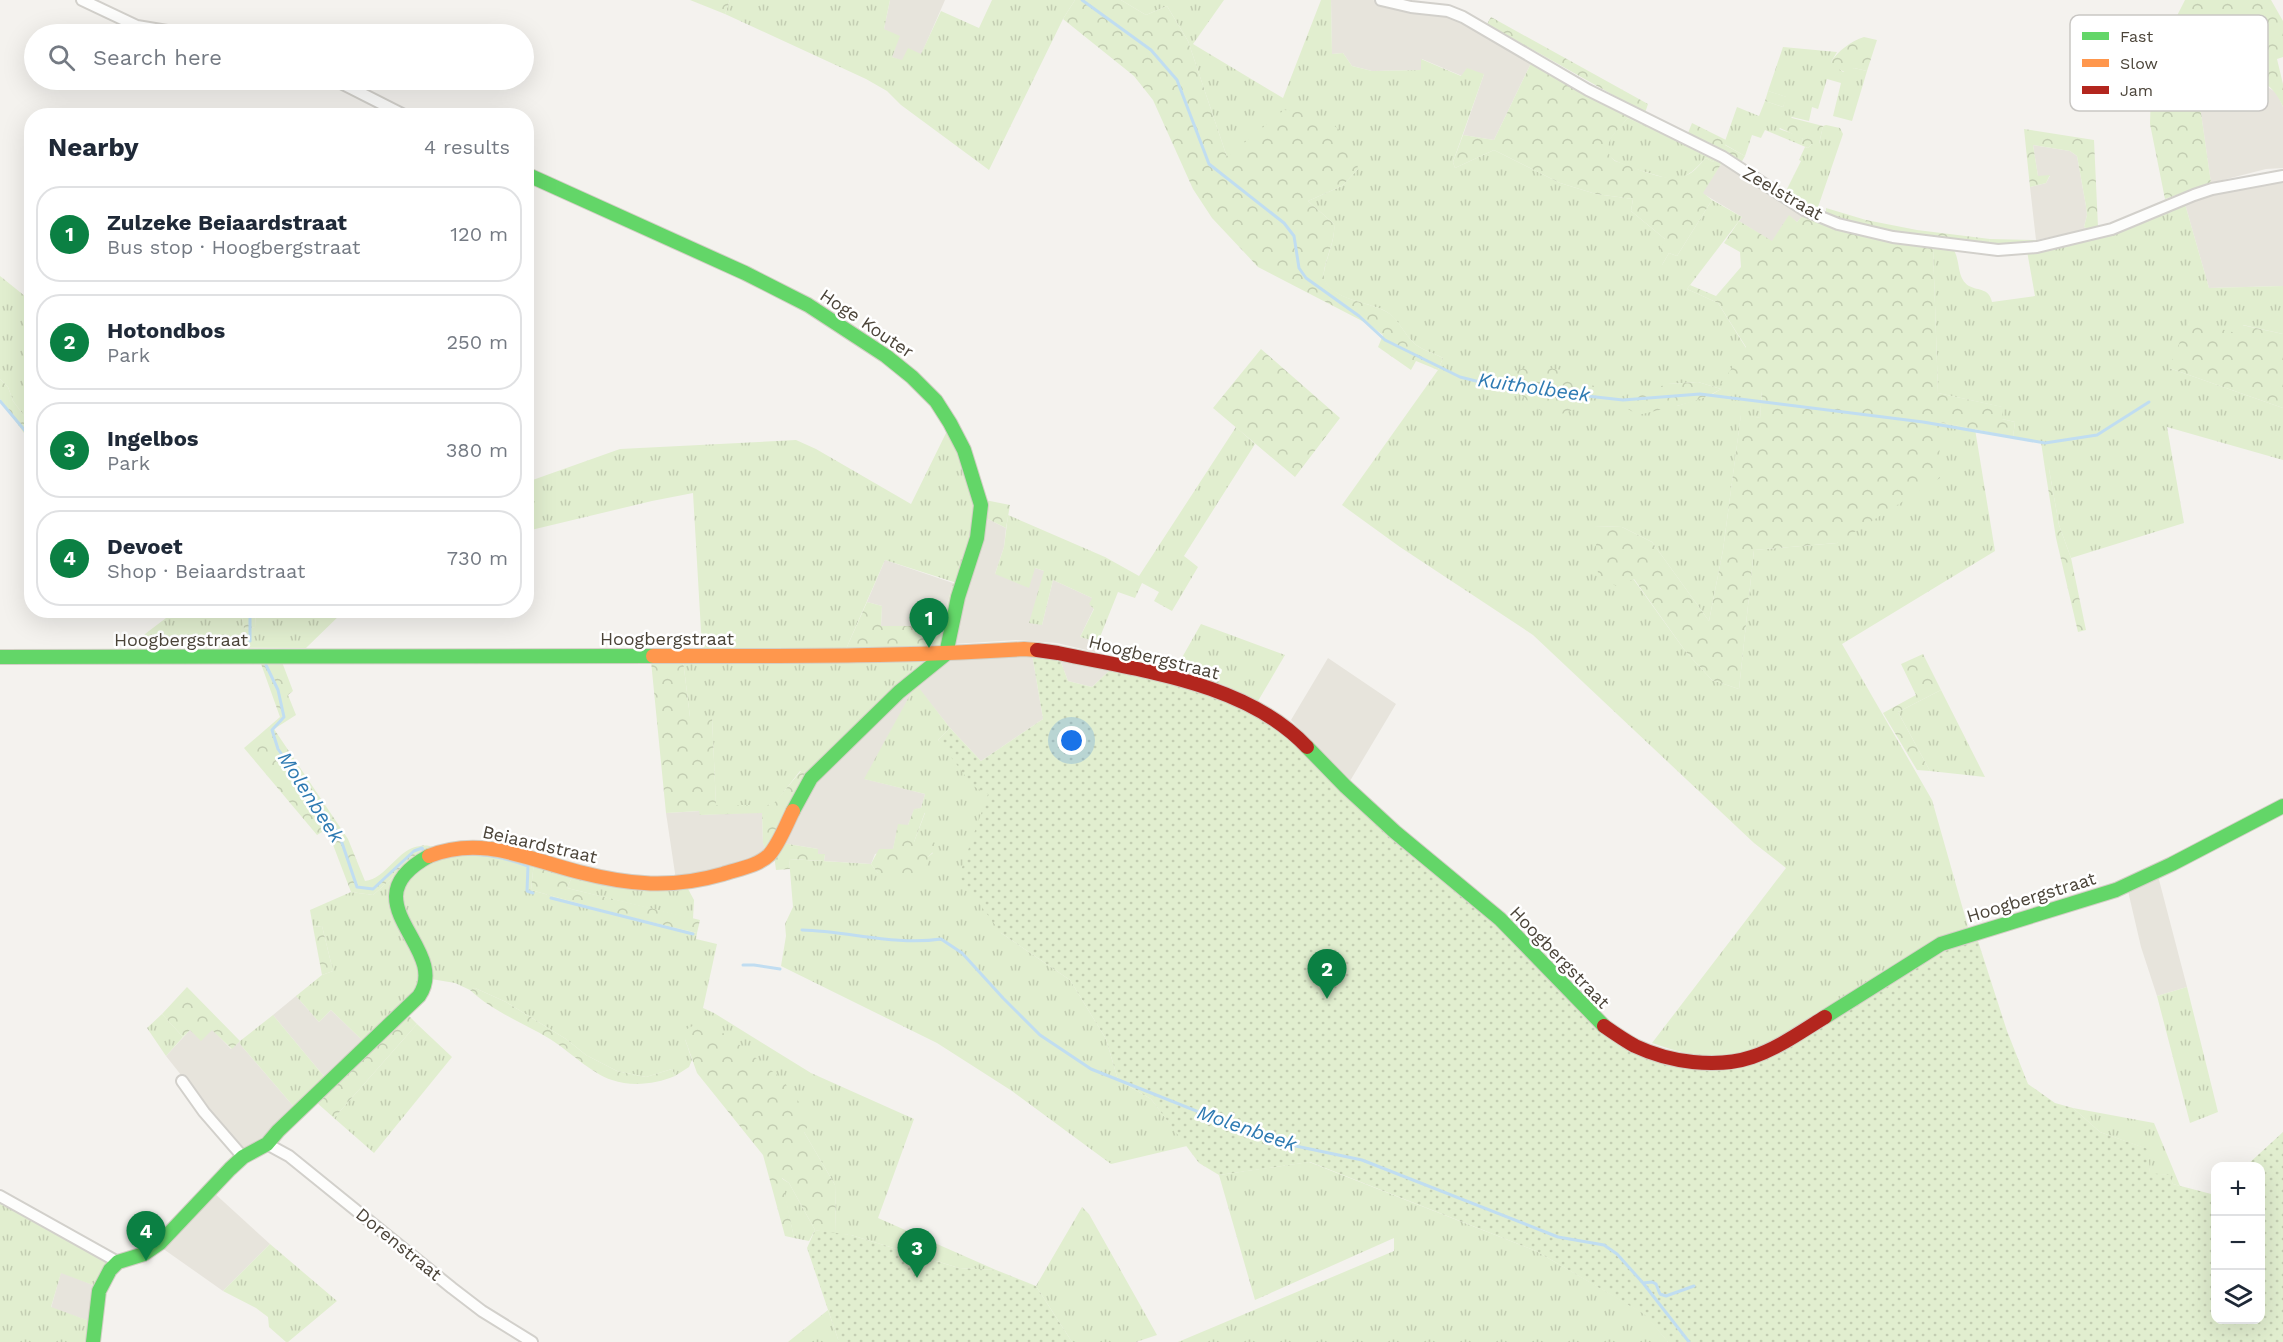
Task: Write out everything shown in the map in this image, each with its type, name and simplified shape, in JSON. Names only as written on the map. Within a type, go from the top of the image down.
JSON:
[{"type":"street","points":[[82,0],[132,24]]},
{"type":"street","name":"Zeelstraat","points":[[1381,0],[1411,7],[1448,11],[1463,16],[1588,90],[1723,158],[1804,210],[1838,224],[1893,237],[1998,250],[2037,247],[2112,229],[2212,189],[2283,176]]},
{"type":"street","points":[[355,90],[390,108]]},
{"type":"street","name":"Hoge Kouter","points":[[534,178],[762,279],[796,297],[855,333],[893,360],[936,401],[964,452],[978,494],[981,515],[957,600],[946,654]]},
{"type":"street","name":"Hoogbergstraat","points":[[0,657],[853,656],[946,654],[1024,649],[1058,653],[1169,677],[1204,686],[1245,703],[1284,727],[1303,742],[1345,786],[1395,832],[1500,919],[1600,1024],[1635,1046],[1676,1060],[1723,1063],[1770,1050],[1941,944],[2116,890],[2172,864],[2283,806]]},
{"type":"street","name":"Beiaardstraat","points":[[118,1262],[144,1254],[162,1242],[211,1188],[243,1157],[267,1144],[410,1007],[425,987],[427,975],[422,960],[400,922],[398,908],[401,880],[412,867],[439,852],[469,846],[488,847],[590,874],[656,885],[683,884],[762,861],[771,852],[811,778],[899,692],[946,654]]},
{"type":"street","points":[[182,1081],[204,1112],[243,1157]]},
{"type":"street","name":"Dorenstraat","points":[[267,1144],[289,1156],[482,1311],[532,1342]]},
{"type":"street","points":[[0,1196],[118,1262],[110,1270],[99,1291],[93,1342]]},
{"type":"shaded area","points":[[890,0],[945,0],[921,55],[902,61],[892,57],[884,29]]},
{"type":"shaded area","points":[[1331,0],[1373,0],[1419,12],[1448,13],[1533,59],[1494,140],[1463,135],[1484,74],[1462,76],[1422,59],[1421,70],[1372,71],[1352,66],[1343,53],[1332,54]]},
{"type":"shaded area","points":[[2268,87],[2277,93],[2283,107],[2283,168],[2266,169],[2211,183],[2201,111],[2268,111]]},
{"type":"shaded area","points":[[2033,145],[2070,151],[2077,156],[2087,215],[2084,227],[2088,229],[2036,240],[2030,187],[2046,183],[2050,176],[2038,176]]},
{"type":"shaded area","points":[[1723,161],[1805,213],[1797,222],[1789,216],[1772,242],[1739,221],[1742,217],[1702,193]]},
{"type":"shaded area","points":[[2283,179],[2283,286],[2209,288],[2185,204],[2206,194]]},
{"type":"shaded area","points":[[986,518],[1006,528],[1004,547],[995,574],[1035,568],[1044,571],[1042,625],[1053,580],[1092,598],[1094,608],[1080,637],[1096,641],[1095,652],[1057,643],[1016,640],[953,644],[961,602]]},
{"type":"shaded area","points":[[885,560],[953,583],[942,624],[915,619],[913,626],[881,626],[882,606],[867,602]]},
{"type":"shaded area","points":[[1032,654],[1043,719],[981,761],[950,728],[916,685],[865,779],[925,794],[921,808],[914,810],[908,825],[896,835],[893,850],[875,854],[871,864],[824,861],[825,855],[817,854],[818,849],[782,843],[815,781],[916,684],[954,657]]},
{"type":"shaded area","points":[[1059,657],[1111,669],[1092,687],[1068,681]]},
{"type":"shaded area","points":[[1328,658],[1396,704],[1350,781],[1291,720]]},
{"type":"shaded area","points":[[700,811],[700,815],[762,812],[763,842],[766,852],[750,860],[676,880],[666,813]]},
{"type":"shaded area","points":[[2158,876],[2187,987],[2157,996],[2141,947],[2128,891]]},
{"type":"shaded area","points":[[296,996],[319,1022],[331,1010],[366,1044],[327,1080],[273,1015]]},
{"type":"shaded area","points":[[212,1029],[231,1049],[240,1041],[240,1044],[294,1107],[263,1137],[242,1152],[166,1056],[190,1030]]},
{"type":"shaded area","points":[[213,1192],[270,1244],[223,1291],[162,1248]]},
{"type":"shaded area","points":[[61,1272],[98,1287],[92,1322],[51,1308]]},
{"type":"green space","points":[[690,0],[730,0],[725,14]]},
{"type":"green space","points":[[730,0],[890,0],[884,29],[900,36],[892,57],[902,60],[908,48],[921,54],[941,11],[979,28],[992,0],[1075,0],[1063,19],[989,170],[901,105],[887,91],[866,79],[725,14]]},
{"type":"green space","points":[[1075,0],[1121,0],[1146,15],[1167,6],[1188,41],[1227,157],[1284,110],[1315,116],[1343,133],[1355,150],[1358,169],[1342,186],[1308,201],[1334,224],[1333,238],[1324,272],[1327,285],[1342,296],[1391,315],[1417,345],[1443,358],[1438,370],[1416,361],[1411,370],[1378,347],[1383,335],[1368,324],[1258,267],[1212,218],[1193,189],[1153,100],[1134,76],[1063,19]]},
{"type":"green space","points":[[1121,0],[1224,0],[1193,44],[1283,98],[1321,0],[1331,0],[1332,54],[1343,53],[1352,66],[1372,71],[1421,70],[1421,59],[1461,76],[1467,68],[1484,74],[1453,162],[1455,168],[1494,150],[1560,183],[1596,194],[1633,199],[1631,211],[1665,239],[1662,265],[1669,253],[1677,256],[1712,200],[1742,217],[1687,289],[1718,303],[1746,348],[1762,391],[1760,418],[1741,415],[1723,550],[1709,621],[1652,542],[1622,527],[1595,526],[1686,652],[1712,680],[1739,689],[1754,550],[1837,543],[1939,422],[1975,429],[1995,551],[1842,644],[1932,800],[1968,927],[1906,957],[1795,1030],[1747,1051],[1723,1056],[1705,1056],[1652,1043],[1786,868],[1754,843],[1533,635],[1400,547],[1342,505],[1438,370],[1443,358],[1417,345],[1387,312],[1342,296],[1327,285],[1324,273],[1333,238],[1334,224],[1308,201],[1342,186],[1358,169],[1227,157],[1188,41],[1167,6],[1146,15]],"holes":[[[1698,382],[1721,389],[1711,395],[1677,406],[1668,384]]]},
{"type":"green space","points":[[2185,0],[2271,0],[2283,21],[2283,57],[2277,59],[2283,84],[2283,107],[2268,86],[2268,15],[2177,15]]},
{"type":"green space","points":[[1491,17],[1648,104],[1645,113],[1487,24]]},
{"type":"green space","points":[[1864,37],[1877,40],[1867,71],[1854,68],[1847,73],[1834,67],[1831,62],[1837,54]]},
{"type":"green space","points":[[1783,47],[1837,52],[1831,62],[1843,72],[1854,68],[1867,71],[1852,121],[1833,116],[1841,83],[1827,79],[1818,109],[1812,107],[1809,121],[1792,117],[1779,129],[1803,139],[1801,145],[1765,130],[1761,138],[1752,135],[1745,156],[1724,144],[1737,107],[1759,116],[1765,101],[1783,107],[1786,97],[1768,91]]},
{"type":"green space","points":[[1533,59],[1663,128],[1661,134],[1628,118],[1608,145],[1610,156],[1615,161],[1662,177],[1672,178],[1689,174],[1706,158],[1713,162],[1716,157],[1723,161],[1703,193],[1712,200],[1677,256],[1669,253],[1662,265],[1654,261],[1665,239],[1631,211],[1633,199],[1596,194],[1560,183],[1494,150],[1455,168],[1453,162],[1463,135],[1494,140]]},
{"type":"green space","points":[[1768,91],[1787,97],[1783,107],[1765,101]]},
{"type":"green space","points":[[2150,111],[2201,111],[2211,183],[2165,199],[2150,124]]},
{"type":"green space","points":[[1784,116],[1823,126],[1819,144],[1812,144],[1808,148],[1801,145],[1803,139],[1776,126],[1776,122]]},
{"type":"green space","points":[[1628,118],[1660,133],[1663,128],[1716,157],[1713,162],[1706,158],[1689,174],[1676,179],[1654,175],[1614,160],[1607,151],[1608,145],[1615,132]]},
{"type":"green space","points":[[1692,123],[1726,140],[1725,145],[1745,156],[1741,163],[1688,133]]},
{"type":"green space","points":[[1823,126],[1840,128],[1843,134],[1817,210],[1785,193],[1801,161],[1799,160],[1805,147],[1819,144]]},
{"type":"green space","points":[[2024,129],[2094,140],[2098,227],[2088,229],[2084,227],[2087,215],[2077,156],[2070,151],[2033,145],[2038,176],[2050,175],[2046,183],[2030,187]]},
{"type":"green space","points":[[2185,204],[2209,288],[2283,286],[2283,334],[2243,325],[2240,334],[2169,368],[2283,408],[2283,460],[2167,427],[2184,523],[2071,558],[2059,525],[2049,469],[2045,469],[2041,442],[2013,437],[2015,422],[2002,419],[2002,407],[1938,393],[1933,246],[1953,249],[1965,283],[1989,294],[1992,302],[2035,296],[2027,251]]},
{"type":"green space","points":[[1826,208],[1866,220],[1864,225],[1826,214]]},
{"type":"green space","points":[[1805,213],[1933,246],[1938,393],[2003,407],[2002,419],[2015,422],[2013,437],[1939,422],[1940,478],[1837,543],[1754,550],[1739,689],[1712,680],[1686,652],[1634,579],[1616,586],[1598,574],[1595,526],[1622,527],[1652,542],[1709,621],[1723,550],[1741,414],[1760,418],[1762,391],[1721,384],[1746,347],[1718,303],[1687,289],[1690,285],[1716,296],[1741,267],[1740,252],[1724,243],[1739,221],[1772,241],[1789,215],[1797,222]]},
{"type":"green space","points":[[1866,220],[1917,230],[1990,239],[1989,245],[1896,234],[1864,225]]},
{"type":"green space","points":[[1990,239],[2036,240],[2036,243],[1989,245]]},
{"type":"green space","points":[[0,276],[24,295],[24,416],[13,401],[8,387],[0,379]]},
{"type":"green space","points":[[2189,320],[2239,334],[2242,325],[2283,334],[2283,408],[2169,368]]},
{"type":"green space","points":[[1261,349],[1340,418],[1295,477],[1213,408]]},
{"type":"green space","points":[[1533,366],[1562,370],[1596,387],[1588,404],[1556,415],[1535,407],[1507,377]]},
{"type":"green space","points":[[0,379],[8,387],[13,401],[24,416],[24,433],[0,399]]},
{"type":"green space","points":[[1698,382],[1721,389],[1691,402],[1638,415],[1628,409],[1628,396],[1668,384]]},
{"type":"green space","points":[[949,427],[978,505],[960,584],[885,560],[846,649],[702,648],[693,493],[534,529],[534,480],[620,449],[796,440],[816,449],[911,504]]},
{"type":"green space","points":[[1236,427],[1255,444],[1184,556],[1198,567],[1172,611],[1154,601],[1159,592],[1142,583],[1135,598],[1118,592],[1098,642],[1080,637],[1094,609],[1089,604],[1092,598],[1053,580],[1042,625],[1029,623],[1044,571],[1035,568],[1029,588],[995,574],[1004,547],[1008,515],[1105,557],[1139,576]]},
{"type":"green space","points":[[2045,469],[2049,469],[2059,525],[2071,558],[2086,630],[2078,632],[2056,538]]},
{"type":"green space","points":[[985,500],[1010,505],[1006,528],[986,518]]},
{"type":"green space","points":[[953,583],[960,584],[943,645],[846,649],[867,602],[882,606],[881,626],[912,626],[915,619],[942,624]]},
{"type":"green space","points":[[166,618],[242,618],[244,629],[255,627],[256,618],[337,618],[306,648],[128,647]]},
{"type":"green space","points":[[242,618],[256,618],[255,627],[244,629]]},
{"type":"green space","points":[[1201,624],[1285,655],[1258,701],[1224,685],[1175,670]]},
{"type":"green space","points":[[1032,654],[1059,657],[1068,681],[1092,687],[1111,669],[1199,689],[1264,718],[1509,935],[1626,1045],[1742,1064],[1945,951],[1966,942],[1978,941],[2007,1031],[2028,1084],[2055,1103],[2073,1108],[2100,1132],[2148,1149],[2150,1173],[2169,1175],[2173,1184],[2211,1194],[2211,1324],[2265,1324],[2265,1162],[2250,1162],[2283,1132],[2283,1342],[1668,1342],[1644,1314],[1536,1251],[1310,1162],[1219,1175],[1199,1163],[1151,1099],[1118,1080],[1106,1039],[1070,980],[1001,933],[959,876],[988,794],[973,786],[938,740],[950,728],[981,761],[1043,719]]},
{"type":"green space","points":[[1923,654],[1941,690],[1898,712],[1930,771],[1917,770],[1883,713],[1916,695],[1901,664]]},
{"type":"green space","points":[[920,658],[927,661],[812,771],[800,771],[775,803],[716,805],[712,717],[690,717],[683,660]]},
{"type":"green space","points":[[683,660],[690,717],[712,717],[716,805],[768,805],[775,802],[801,771],[812,771],[766,852],[763,843],[762,813],[700,815],[699,811],[666,813],[651,661]]},
{"type":"green space","points":[[260,661],[282,662],[293,691],[288,695],[296,715],[274,729],[348,839],[365,881],[379,875],[398,857],[412,848],[435,847],[401,870],[373,895],[351,892],[327,829],[317,835],[244,748],[280,717]]},
{"type":"green space","points":[[916,684],[950,728],[938,740],[988,793],[1001,933],[1070,980],[1106,1039],[1118,1080],[1151,1099],[1187,1146],[1111,1164],[1012,1091],[937,1043],[781,966],[786,936],[785,924],[793,907],[789,859],[871,864],[878,873],[928,857],[933,853],[921,842],[914,842],[925,813],[914,809],[921,808],[925,794],[864,779]]},
{"type":"green space","points":[[1941,690],[1985,777],[1930,771],[1898,712]]},
{"type":"green space","points":[[914,809],[925,812],[914,842],[934,842],[937,848],[928,857],[923,873],[910,884],[878,873],[871,864],[879,849],[893,849],[898,824],[908,825]]},
{"type":"green space","points":[[782,843],[818,849],[818,854],[825,854],[824,861],[789,859],[790,869],[776,870],[774,855]]},
{"type":"green space","points":[[471,850],[534,862],[531,890],[697,933],[696,939],[717,944],[703,1008],[811,1073],[914,1119],[878,1218],[996,1270],[959,1268],[851,1235],[836,1234],[835,1185],[804,1132],[685,1039],[692,1060],[689,1067],[675,1076],[672,1069],[646,1077],[617,1071],[586,1055],[566,1039],[506,1002],[475,988],[470,990],[455,983],[431,979],[402,917],[400,901],[406,880],[428,859]]},
{"type":"green space","points":[[534,862],[574,873],[567,888],[700,920],[697,933],[531,890]]},
{"type":"green space","points":[[401,870],[396,887],[419,960],[422,985],[366,1044],[331,1010],[319,1022],[296,996],[322,975],[333,971],[322,926],[313,927],[310,910],[351,892],[373,895]]},
{"type":"green space","points":[[574,873],[687,887],[694,900],[693,919],[567,888]]},
{"type":"green space","points":[[322,926],[333,971],[322,975],[313,927]]},
{"type":"green space","points":[[187,987],[240,1041],[232,1049],[212,1030],[201,1041],[190,1030],[183,1037],[162,1014]]},
{"type":"green space","points":[[2187,987],[2218,1112],[2190,1123],[2157,996]]},
{"type":"green space","points":[[475,988],[506,1002],[566,1039],[586,1055],[617,1071],[646,1077],[672,1069],[675,1076],[652,1083],[636,1084],[604,1077],[550,1039],[489,1005],[470,990]]},
{"type":"green space","points":[[162,1014],[183,1037],[166,1056],[147,1028]]},
{"type":"green space","points":[[273,1015],[327,1080],[294,1107],[240,1044],[240,1041]]},
{"type":"green space","points":[[408,1015],[417,1024],[334,1118],[315,1101]]},
{"type":"green space","points":[[700,1022],[727,1035],[782,1079],[812,1120],[804,1132],[835,1185],[836,1234],[815,1230],[789,1183],[782,1178],[794,1238],[785,1236],[763,1155],[697,1073],[685,1039],[687,1029]]},
{"type":"green space","points":[[417,1024],[452,1057],[374,1153],[334,1118]]},
{"type":"green space","points":[[2073,1108],[2154,1123],[2180,1186],[2173,1184],[2168,1175],[2150,1174],[2147,1149],[2100,1132]]},
{"type":"green space","points":[[1309,1162],[1536,1251],[1645,1314],[1668,1342],[1178,1342],[1394,1251],[1394,1238],[1255,1300],[1219,1175]]},
{"type":"green space","points":[[781,1178],[789,1183],[815,1230],[809,1241],[794,1238]]},
{"type":"green space","points":[[0,1197],[110,1260],[98,1287],[61,1273],[51,1307],[92,1322],[90,1342],[0,1342]]},
{"type":"green space","points":[[1082,1207],[1089,1214],[1157,1335],[1136,1342],[1072,1342],[1036,1286]]},
{"type":"green space","points":[[815,1230],[851,1235],[959,1268],[996,1270],[1036,1286],[1072,1342],[839,1342],[807,1248]]},
{"type":"green space","points":[[270,1244],[337,1301],[288,1342],[269,1327],[268,1317],[223,1291]]},
{"type":"green space","points":[[828,1310],[839,1342],[788,1342]]},
{"type":"waterway","name":"Kuitholbeek","points":[[1082,0],[1151,50],[1177,80],[1209,164],[1284,223],[1294,236],[1299,268],[1306,278],[1359,316],[1385,340],[1460,377],[1480,382],[1549,387],[1587,396],[1623,400],[1700,394],[1923,422],[2045,443],[2097,435],[2149,402]]},
{"type":"waterway","name":"Molenbeek","points":[[0,401],[24,430]]},
{"type":"waterway","name":"Molenbeek","points":[[250,618],[250,641]]},
{"type":"waterway","name":"Molenbeek","points":[[266,665],[278,690],[284,717],[272,730],[278,749],[339,834],[357,887],[373,889],[414,851],[422,848],[424,852]]},
{"type":"waterway","name":"Molenbeek","points":[[449,855],[488,856],[528,866],[527,891],[533,893]]},
{"type":"waterway","name":"Molenbeek","points":[[551,898],[693,934]]},
{"type":"waterway","name":"Molenbeek","points":[[802,930],[907,941],[941,939],[962,953],[1040,1035],[1091,1069],[1272,1141],[1362,1160],[1558,1237],[1604,1245],[1617,1254],[1643,1283],[1689,1342]]},
{"type":"waterway","name":"Molenbeek","points":[[743,965],[780,969]]},
{"type":"waterway","points":[[1643,1283],[1656,1284],[1660,1294],[1666,1296],[1694,1286]]},
{"type":"traffic: fast","points":[[534,178],[745,273],[808,305],[886,356],[936,401],[964,450],[981,505],[977,538],[958,597],[946,654]]},
{"type":"traffic: fast","points":[[793,811],[811,778],[899,692],[946,654]]},
{"type":"traffic: fast","points":[[0,657],[653,656]]},
{"type":"traffic: fast","points":[[1307,747],[1395,832],[1500,919],[1604,1026]]},
{"type":"traffic: fast","points":[[1825,1017],[1941,944],[2116,890],[2172,864],[2283,806]]},
{"type":"traffic: fast","points":[[93,1342],[99,1291],[110,1270],[118,1262],[144,1254],[160,1243],[230,1169],[243,1157],[267,1144],[419,996],[425,978],[423,960],[398,908],[397,891],[406,873],[429,856]]},
{"type":"traffic: slow","points":[[653,656],[838,655],[1037,650]]},
{"type":"traffic: slow","points":[[429,856],[449,850],[486,848],[616,880],[651,884],[686,882],[741,869],[764,859],[776,845],[793,811]]},
{"type":"traffic: jam","points":[[1037,650],[1157,674],[1223,693],[1254,707],[1282,725],[1307,747]]},
{"type":"traffic: jam","points":[[1604,1026],[1648,1052],[1677,1060],[1723,1063],[1738,1061],[1772,1049],[1825,1017]]},
{"type":"place","name":"Zulzeke Beiaardstraat","points":[[929,648]]},
{"type":"place","name":"Hotondbos","points":[[1327,999]]},
{"type":"place","name":"Devoet","points":[[146,1261]]},
{"type":"place","name":"Ingelbos","points":[[917,1278]]}]
